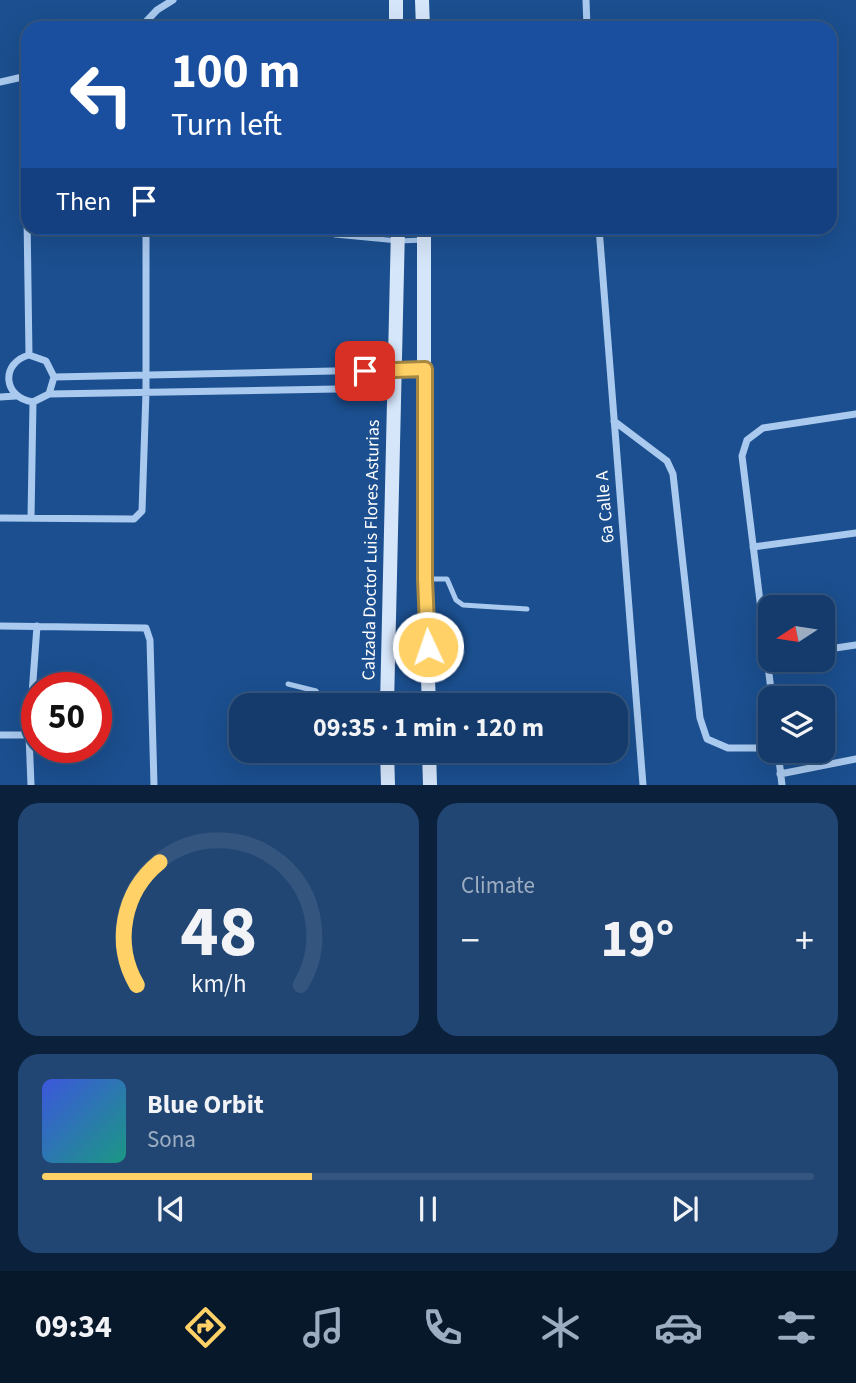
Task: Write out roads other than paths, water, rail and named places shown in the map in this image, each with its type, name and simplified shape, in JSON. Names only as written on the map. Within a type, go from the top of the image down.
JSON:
[{"type":"main road","points":[[396,0],[396,21]]},
{"type":"main road","points":[[422,0],[423,21]]},
{"type":"main road","name":"Calzada Doctor Luis Flores Asturias","points":[[387,693],[398,235]]},
{"type":"main road","points":[[424,235],[425,579],[429,693]]},
{"type":"main road","points":[[387,763],[388,785]]},
{"type":"main road","points":[[429,763],[430,785]]},
{"type":"street","points":[[147,21],[157,10],[173,0]]},
{"type":"street","points":[[586,0],[587,21]]},
{"type":"street","points":[[0,82],[21,77]]},
{"type":"street","points":[[28,235],[29,355]]},
{"type":"street","points":[[0,518],[134,519],[142,511],[146,392],[146,235]]},
{"type":"street","name":"6a Calle A","points":[[600,235],[643,785]]},
{"type":"street","points":[[16,396],[4,371],[29,355],[46,361],[54,377],[48,394]]},
{"type":"street","points":[[54,377],[425,369]]},
{"type":"street","points":[[0,397],[16,396],[33,402],[48,394],[393,388]]},
{"type":"street","points":[[31,518],[33,402]]},
{"type":"street","points":[[759,595],[743,456],[747,440],[763,428],[856,414]]},
{"type":"street","points":[[614,421],[667,461],[673,474],[700,718],[707,739],[728,748],[758,748]]},
{"type":"street","points":[[753,547],[856,533]]},
{"type":"street","points":[[0,626],[146,628],[150,640],[154,785]]},
{"type":"street","points":[[34,672],[37,626]]},
{"type":"street","points":[[835,648],[856,645]]},
{"type":"street","points":[[0,735],[21,735]]},
{"type":"street","points":[[780,774],[856,760]]},
{"type":"street","points":[[30,763],[31,785]]},
{"type":"street","points":[[779,763],[782,785]]},
{"type":"lane","points":[[425,579],[447,579],[456,600],[463,605],[527,609]]},
{"type":"lane","points":[[288,684],[318,693]]}]
